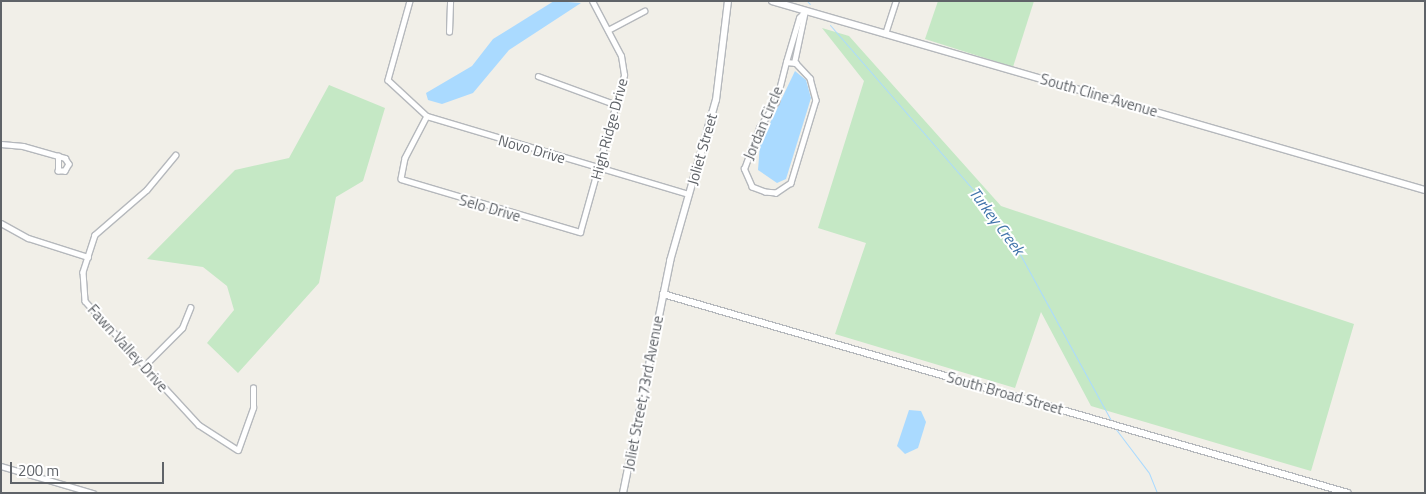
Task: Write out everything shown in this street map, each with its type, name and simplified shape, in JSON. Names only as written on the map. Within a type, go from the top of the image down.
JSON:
[{"type":"street","name":"Novo Drive","points":[[410,1],[388,80],[428,116],[689,194]]},
{"type":"street","points":[[450,1],[450,32]]},
{"type":"street","name":"High Ridge Drive","points":[[580,232],[624,75],[621,56],[592,1]]},
{"type":"street","name":"Joliet Street","points":[[663,294],[716,100],[728,1]]},
{"type":"street","name":"South Cline Avenue","points":[[772,1],[1425,190]]},
{"type":"street","points":[[886,34],[896,1]]},
{"type":"street","points":[[608,30],[644,11]]},
{"type":"street","points":[[786,62],[794,63],[806,11]]},
{"type":"street","name":"Jordan Circle","points":[[794,63],[810,78],[816,100],[791,183],[776,194],[752,187],[744,169],[758,128],[776,102],[799,18],[806,11]]},
{"type":"street","points":[[538,76],[617,105]]},
{"type":"street","name":"Selo Drive","points":[[428,116],[405,158],[401,179],[580,232]]},
{"type":"street","points":[[1,144],[58,156]]},
{"type":"street","name":"Fawn Valley Drive","points":[[176,156],[147,190],[96,235],[88,256],[82,282],[85,301],[199,425],[238,450],[253,408],[253,388]]},
{"type":"street","points":[[1,223],[28,238],[88,256]]},
{"type":"street","name":"South Broad Street","points":[[663,294],[1348,493]]},
{"type":"street","name":"Joliet Street;73rd Avenue","points":[[623,493],[663,294]]},
{"type":"street","points":[[144,366],[182,328],[190,308]]},
{"type":"street","points":[[1,466],[93,493]]},
{"type":"green space","points":[[938,1],[1034,1],[1013,67],[925,39]]},
{"type":"green space","points":[[822,28],[849,36],[1001,206],[1354,324],[1311,471],[1091,406],[1041,312],[1015,388],[835,334],[866,243],[818,228],[864,81]]},
{"type":"green space","points":[[329,85],[385,108],[363,181],[336,197],[319,283],[238,373],[207,343],[234,310],[227,286],[203,267],[147,259],[235,170],[289,158]]},
{"type":"water","points":[[554,1],[581,3],[509,50],[473,93],[442,104],[428,100],[426,93],[472,66],[493,39]]},
{"type":"water","points":[[795,71],[806,80],[811,98],[786,179],[777,183],[758,170],[760,144]]},
{"type":"water","points":[[909,410],[921,411],[926,422],[918,448],[905,454],[897,446]]},
{"type":"waterway","name":"Turkey Creek","points":[[807,1],[810,4]]},
{"type":"waterway","name":"Turkey Creek","points":[[830,25],[1004,225],[1112,422]]},
{"type":"waterway","name":"Turkey Creek","points":[[1115,428],[1149,473],[1157,493]]}]
